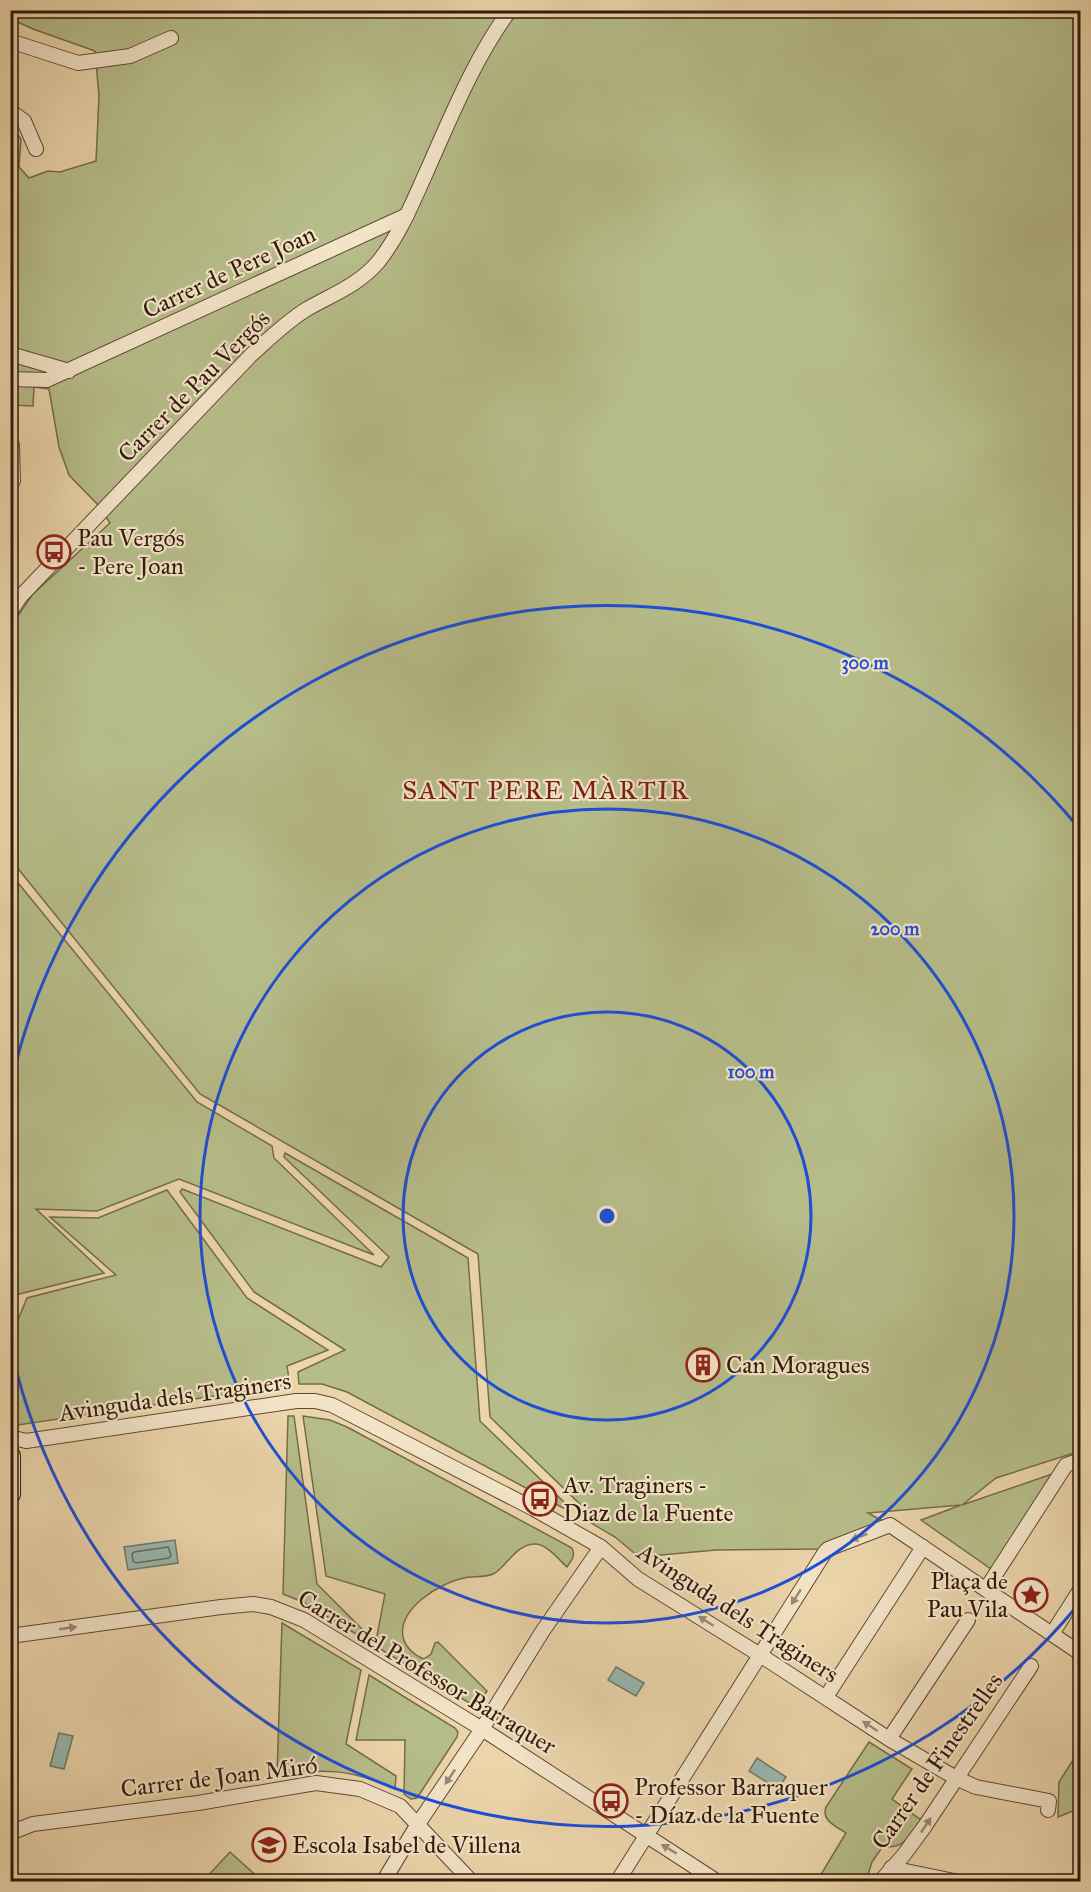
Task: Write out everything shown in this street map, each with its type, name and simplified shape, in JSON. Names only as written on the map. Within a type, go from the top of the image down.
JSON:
[{"type":"street","name":"Carrer de Pau Vergós","points":[[10,612],[21,597],[251,356],[279,330],[306,310],[350,288],[377,264],[397,237],[478,60],[510,10]]},
{"type":"street","points":[[10,40],[78,63],[130,56],[171,38]]},
{"type":"street","points":[[10,111],[24,121],[36,149]]},
{"type":"street","name":"Carrer de Pere Joan","points":[[10,379],[48,380],[407,214]]},
{"type":"street","points":[[10,354],[69,371]]},
{"type":"street","points":[[10,486],[13,481],[12,445]]},
{"type":"street","name":"Avinguda dels Traginers","points":[[27,1441],[296,1401],[315,1401],[332,1405],[534,1509],[601,1547],[638,1580],[889,1739],[956,1778],[976,1787],[1049,1800]]},
{"type":"street","points":[[10,1440],[14,1438],[27,1441]]},
{"type":"street","points":[[10,1494],[10,1454],[27,1441]]},
{"type":"street","points":[[986,1589],[1066,1465],[1080,1460]]},
{"type":"street","points":[[617,1881],[828,1549],[890,1525],[1080,1653]]},
{"type":"street","points":[[383,1881],[542,1632],[601,1547]]},
{"type":"street","points":[[826,1697],[923,1547]]},
{"type":"street","points":[[1052,1634],[1080,1590]]},
{"type":"street","name":"Carrer del Professor Barraquer","points":[[10,1636],[221,1607],[253,1604],[271,1607],[304,1620],[482,1729],[718,1881]]},
{"type":"street","points":[[889,1739],[968,1620]]},
{"type":"street","name":"Carrer de Finestrelles","points":[[880,1881],[920,1833],[1031,1666]]},
{"type":"street","name":"Carrer de Joan Miró","points":[[10,1833],[33,1824],[198,1803],[316,1783],[363,1790],[400,1806],[472,1881]]},
{"type":"street","points":[[891,1868],[959,1881]]},
{"type":"green space","points":[[11,11],[1080,11],[1080,1451],[996,1478],[962,1505],[1055,1473],[991,1569],[921,1520],[961,1505],[868,1513],[890,1525],[828,1549],[716,1550],[639,1557],[615,1537],[581,1517],[585,1509],[490,1417],[478,1254],[200,1094],[11,860],[11,626],[32,595],[110,523],[98,505],[69,475],[59,447],[49,389],[34,387],[33,406],[11,405],[10,125],[21,139],[19,167],[29,178],[48,171],[60,172],[96,161],[99,96],[95,51],[11,19]]},
{"type":"green space","points":[[10,873],[197,1102],[272,1146],[274,1158],[374,1255],[179,1179],[97,1211],[36,1209],[104,1273],[11,1296]]},
{"type":"green space","points":[[285,1153],[468,1258],[480,1421],[568,1506],[569,1511],[347,1392],[322,1384],[299,1384],[298,1372],[345,1350],[254,1292],[180,1192],[182,1189],[381,1267],[389,1257],[284,1157]]},
{"type":"green space","points":[[167,1190],[247,1298],[328,1350],[287,1366],[290,1385],[11,1426],[11,1337],[27,1298],[116,1275],[50,1217],[98,1218]]},
{"type":"green space","points":[[288,1416],[294,1416],[317,1584],[367,1634],[366,1640],[303,1602],[283,1594]]},
{"type":"green space","points":[[303,1416],[330,1420],[347,1427],[572,1548],[573,1556],[567,1567],[544,1547],[535,1544],[523,1547],[495,1573],[454,1581],[433,1591],[423,1598],[407,1616],[403,1626],[403,1637],[408,1648],[424,1659],[431,1654],[435,1643],[438,1642],[487,1691],[478,1704],[471,1704],[375,1646],[385,1594],[326,1576]]},
{"type":"green space","points":[[282,1623],[361,1670],[346,1744],[396,1776],[395,1789],[365,1777],[337,1772],[309,1771],[277,1775]]},
{"type":"green space","points":[[369,1675],[458,1732],[417,1798],[411,1799],[404,1794],[405,1740],[356,1740]]},
{"type":"green space","points":[[869,1742],[912,1769],[892,1799],[921,1820],[901,1844],[883,1846],[872,1862],[866,1881],[817,1881],[846,1833],[827,1820],[826,1807]]},
{"type":"green space","points":[[1080,1749],[1080,1808],[1058,1817],[1059,1782]]},
{"type":"green space","points":[[230,1852],[262,1881],[208,1882],[205,1879]]},
{"type":"water","points":[[175,1540],[178,1563],[128,1570],[124,1547]]},
{"type":"water","points":[[616,1667],[644,1683],[636,1696],[608,1680]]},
{"type":"water","points":[[59,1733],[73,1736],[64,1769],[50,1766]]},
{"type":"water","points":[[757,1758],[786,1777],[778,1789],[749,1771]]},
{"type":"place","name":"Pau Vergós - Pere Joan","points":[[54,552]]},
{"type":"place","name":"Can Moragues","points":[[703,1365]]},
{"type":"place","name":"Av. Traginers - Diaz de la Fuente","points":[[540,1499]]},
{"type":"place","name":"Plaça de Pau Vila","points":[[1031,1595]]},
{"type":"place","name":"Professor Barraquer - Díaz de la Fuente","points":[[611,1801]]},
{"type":"place","name":"Escola Isabel de Villena","points":[[269,1845]]},
{"type":"district","name":"SANT PERE MÀRTIR","points":[[546,790]]}]
